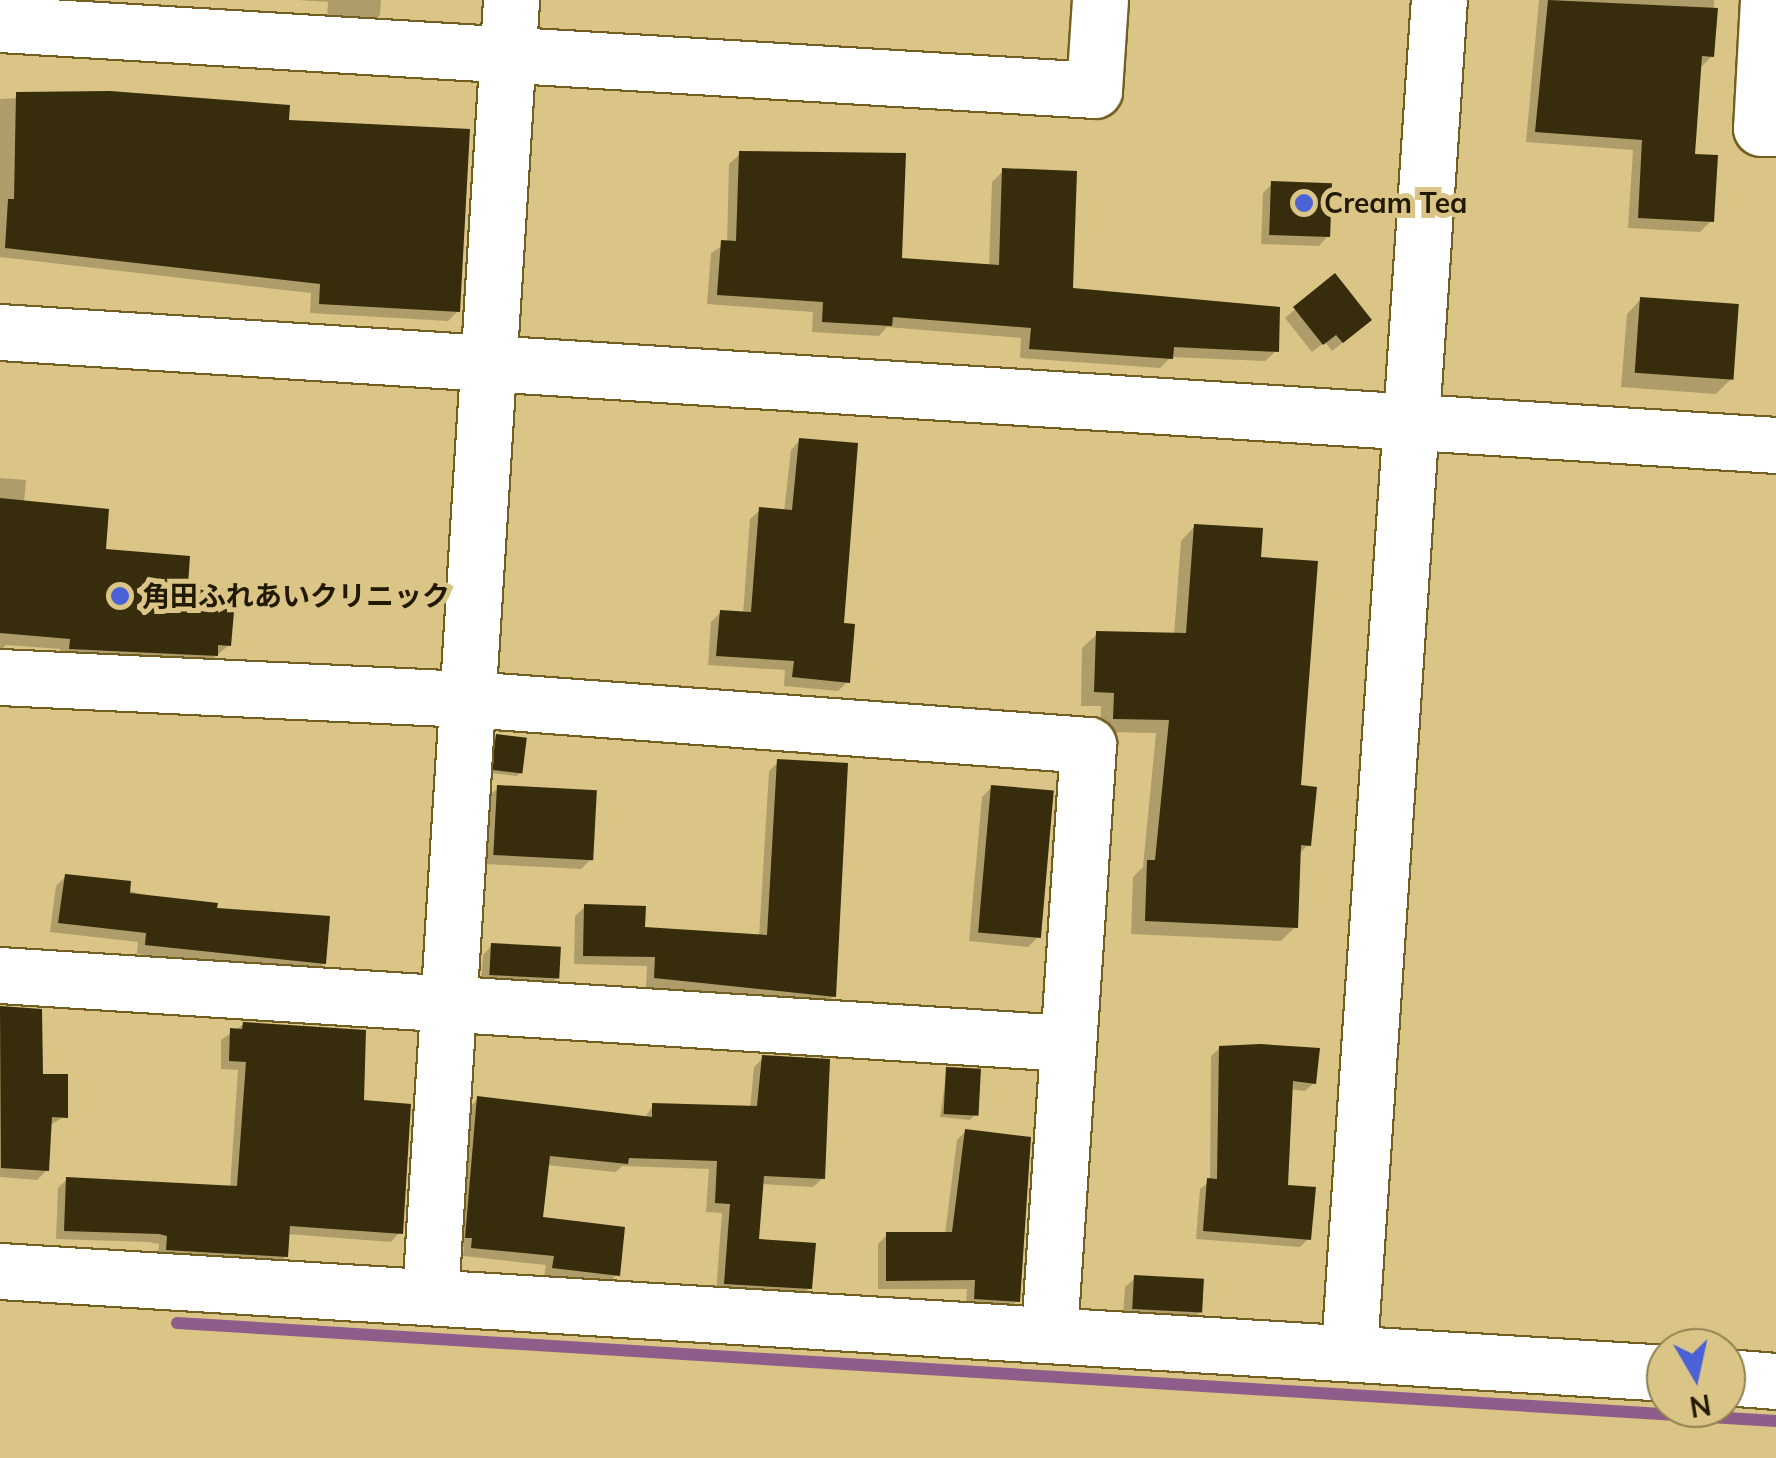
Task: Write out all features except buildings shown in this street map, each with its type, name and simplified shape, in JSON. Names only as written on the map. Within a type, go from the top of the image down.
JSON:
[{"type":"street","points":[[430,1296],[511,0]]},
{"type":"street","points":[[0,24],[1094,90],[1100,0]]},
{"type":"street","points":[[1349,1350],[1438,0]]},
{"type":"street","points":[[1768,0],[1761,128],[1776,128]]},
{"type":"street","points":[[0,332],[1776,445]]},
{"type":"street","points":[[0,677],[468,699],[1088,745],[1049,1333]]},
{"type":"street","points":[[0,975],[1066,1043]]},
{"type":"street","points":[[0,1271],[1349,1350],[1646,1372]]},
{"type":"street","points":[[1746,1379],[1776,1381]]},
{"type":"waterway","points":[[177,1323],[1776,1421]]},
{"type":"place","name":"Cream Tea","points":[[1304,203]]},
{"type":"place","name":"角田ふれあいクリニック","points":[[120,596]]}]
